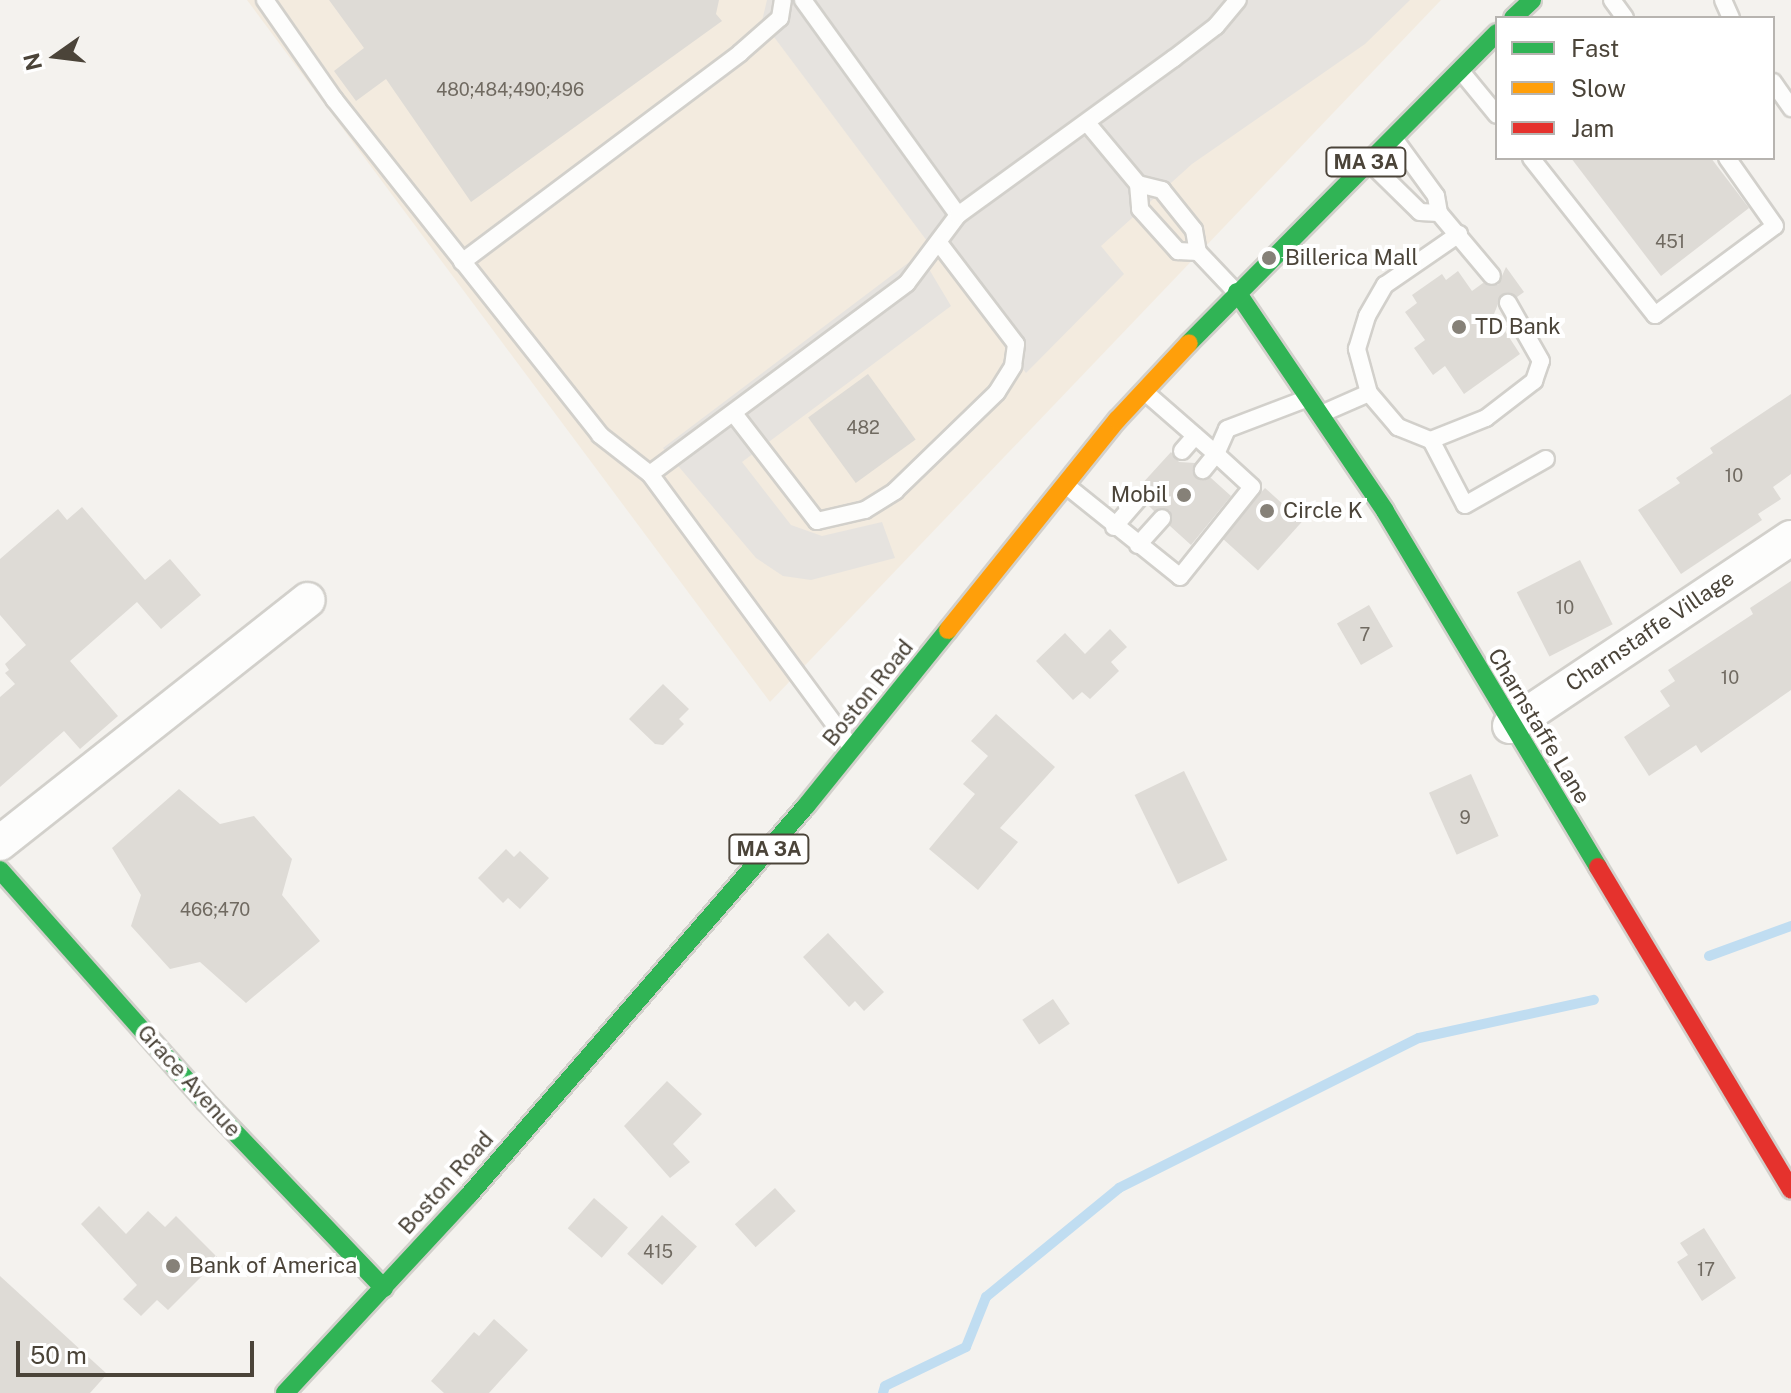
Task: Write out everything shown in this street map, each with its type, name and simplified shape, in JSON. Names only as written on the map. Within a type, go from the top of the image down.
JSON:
[{"type":"main road","points":[[1515,16],[1532,0]]},
{"type":"main road","name":"Boston Road","points":[[285,1393],[384,1288],[853,750],[1144,391],[1237,292],[1495,35]]},
{"type":"main road","name":"Charnstaffe Lane","points":[[1237,292],[1385,511],[1510,726],[1791,1190]]},
{"type":"main road","name":"Grace Avenue","points":[[0,870],[205,1101],[384,1288]]},
{"type":"street","name":"Charnstaffe Village","points":[[1510,726],[1791,538]]},
{"type":"street","points":[[0,843],[308,600]]},
{"type":"lane","points":[[265,0],[334,99],[600,435],[650,474],[853,750]]},
{"type":"lane","points":[[462,262],[740,53],[780,18],[783,0]]},
{"type":"lane","points":[[803,0],[958,215]]},
{"type":"lane","points":[[650,474],[735,415],[907,283],[958,215],[1088,124],[1216,26],[1238,0]]},
{"type":"lane","points":[[1459,68],[1495,113]]},
{"type":"lane","points":[[1775,85],[1791,108]]},
{"type":"lane","points":[[1088,124],[1138,184],[1140,209],[1178,251],[1198,252]]},
{"type":"lane","points":[[1392,136],[1436,196],[1439,213],[1492,276]]},
{"type":"lane","points":[[1533,160],[1655,315],[1775,226],[1728,160]]},
{"type":"lane","points":[[1367,161],[1420,212],[1439,213]]},
{"type":"lane","points":[[1138,184],[1162,190],[1194,230],[1198,252],[1237,292]]},
{"type":"lane","points":[[1459,234],[1385,285],[1373,306],[1357,349],[1369,393],[1398,427],[1431,440],[1465,505],[1546,459]]},
{"type":"lane","points":[[735,415],[817,521],[865,510],[895,491],[997,392],[1013,366],[1016,344],[939,243]]},
{"type":"lane","points":[[1431,440],[1486,418],[1534,381],[1541,361],[1508,303]]},
{"type":"lane","points":[[1066,485],[1114,527],[1180,577],[1252,487],[1144,391]]},
{"type":"lane","points":[[1321,414],[1369,393]]},
{"type":"lane","points":[[1203,470],[1216,454],[1227,429],[1309,398]]},
{"type":"lane","points":[[1182,451],[1195,436]]},
{"type":"lane","points":[[1114,527],[1140,497]]},
{"type":"lane","points":[[1138,545],[1162,518]]},
{"type":"shaded area","name":"Billerica Mall","points":[[247,0],[1441,0],[770,702]]},
{"type":"shaded area","points":[[767,0],[1410,0],[1365,44],[1192,164],[1101,246],[1124,274],[1026,373],[762,21]]},
{"type":"shaded area","points":[[920,254],[951,306],[742,462],[791,525],[822,536],[882,522],[895,558],[811,580],[783,576],[756,558],[663,448]]},
{"type":"building","points":[[329,0],[719,0],[716,14],[722,21],[471,202],[386,79],[356,101],[334,71],[364,48]]},
{"type":"building","points":[[1573,160],[1713,160],[1749,208],[1661,276]]},
{"type":"building","name":"TD Bank","points":[[1506,267],[1524,292],[1517,297],[1502,294],[1494,314],[1520,354],[1464,394],[1445,366],[1433,375],[1414,348],[1425,340],[1405,312],[1417,303],[1412,295],[1442,274],[1446,280],[1458,271],[1472,291],[1483,283],[1498,285]]},
{"type":"building","points":[[868,374],[916,440],[856,483],[808,417]]},
{"type":"building","points":[[1791,394],[1791,474],[1773,487],[1781,499],[1758,514],[1762,520],[1681,574],[1638,510],[1680,483],[1676,478],[1713,453],[1710,448]]},
{"type":"building","name":"Mobil","points":[[1171,452],[1179,462],[1195,463],[1197,479],[1211,478],[1231,496],[1191,545],[1170,526],[1170,510],[1154,511],[1148,505],[1150,493],[1140,486]]},
{"type":"building","name":"Circle K","points":[[1265,488],[1302,521],[1258,571],[1221,537]]},
{"type":"building","points":[[82,507],[145,580],[170,559],[201,595],[161,629],[137,602],[70,661],[118,716],[80,749],[64,731],[0,787],[0,697],[15,684],[5,673],[9,670],[5,664],[26,645],[0,615],[0,559],[58,509],[67,520]]},
{"type":"building","points":[[1580,560],[1613,624],[1549,656],[1517,592]]},
{"type":"building","points":[[1791,581],[1791,690],[1701,753],[1696,745],[1649,776],[1624,737],[1670,706],[1660,691],[1675,681],[1668,670],[1753,614],[1750,608]]},
{"type":"building","points":[[1369,605],[1393,647],[1361,665],[1337,624]]},
{"type":"building","points":[[1110,629],[1127,647],[1111,662],[1119,671],[1090,699],[1082,692],[1073,700],[1036,661],[1065,633],[1085,654]]},
{"type":"building","points":[[663,684],[689,709],[679,719],[684,724],[663,745],[655,744],[629,719]]},
{"type":"building","points":[[996,714],[1055,767],[1000,828],[1018,842],[978,890],[929,849],[975,794],[963,784],[988,756],[971,741]]},
{"type":"building","points":[[1184,771],[1227,860],[1178,884],[1135,795]]},
{"type":"building","points":[[1471,774],[1499,836],[1457,855],[1429,793]]},
{"type":"building","points":[[179,789],[220,824],[254,816],[292,859],[282,895],[320,941],[246,1003],[200,962],[170,969],[131,926],[141,895],[112,848]]},
{"type":"building","points":[[506,849],[514,857],[520,851],[549,878],[520,909],[508,898],[503,903],[478,878]]},
{"type":"building","points":[[828,933],[884,992],[864,1011],[855,1001],[849,1007],[803,957]]},
{"type":"building","points":[[1053,999],[1070,1024],[1039,1045],[1022,1020]]},
{"type":"building","points":[[667,1081],[702,1114],[673,1144],[690,1162],[670,1178],[624,1126]]},
{"type":"building","points":[[775,1188],[796,1211],[756,1247],[735,1224]]},
{"type":"building","points":[[594,1198],[628,1228],[602,1258],[568,1228]]},
{"type":"building","points":[[99,1206],[126,1234],[148,1211],[165,1227],[176,1216],[219,1259],[168,1310],[157,1300],[141,1316],[123,1299],[137,1285],[81,1224]]},
{"type":"building","points":[[662,1215],[697,1246],[662,1285],[627,1254]]},
{"type":"building","points":[[1704,1228],[1736,1278],[1702,1301],[1677,1262],[1688,1255],[1680,1243]]},
{"type":"building","points":[[0,1276],[107,1374],[90,1393],[0,1393]]},
{"type":"building","points":[[494,1319],[528,1350],[489,1393],[444,1393],[431,1381],[474,1332],[479,1336]]},
{"type":"waterway","points":[[1709,956],[1791,926]]},
{"type":"waterway","points":[[883,1393],[885,1386],[966,1347],[986,1297],[1119,1188],[1419,1038],[1594,1000]]},
{"type":"traffic: fast","points":[[1515,16],[1532,0]]},
{"type":"traffic: fast","points":[[1189,343],[1495,35]]},
{"type":"traffic: fast","points":[[1237,292],[1385,511],[1598,867]]},
{"type":"traffic: fast","points":[[285,1393],[469,1195],[806,806],[948,630]]},
{"type":"traffic: fast","points":[[0,870],[205,1101],[384,1288]]},
{"type":"traffic: slow","points":[[948,630],[1117,420],[1189,343]]},
{"type":"traffic: jam","points":[[1598,867],[1791,1190]]},
{"type":"place","name":"Billerica Mall","points":[[1269,258]]},
{"type":"place","name":"TD Bank","points":[[1459,327]]},
{"type":"place","name":"Mobil","points":[[1184,495]]},
{"type":"place","name":"Circle K","points":[[1267,511]]},
{"type":"place","name":"Bank of America","points":[[173,1266]]}]
